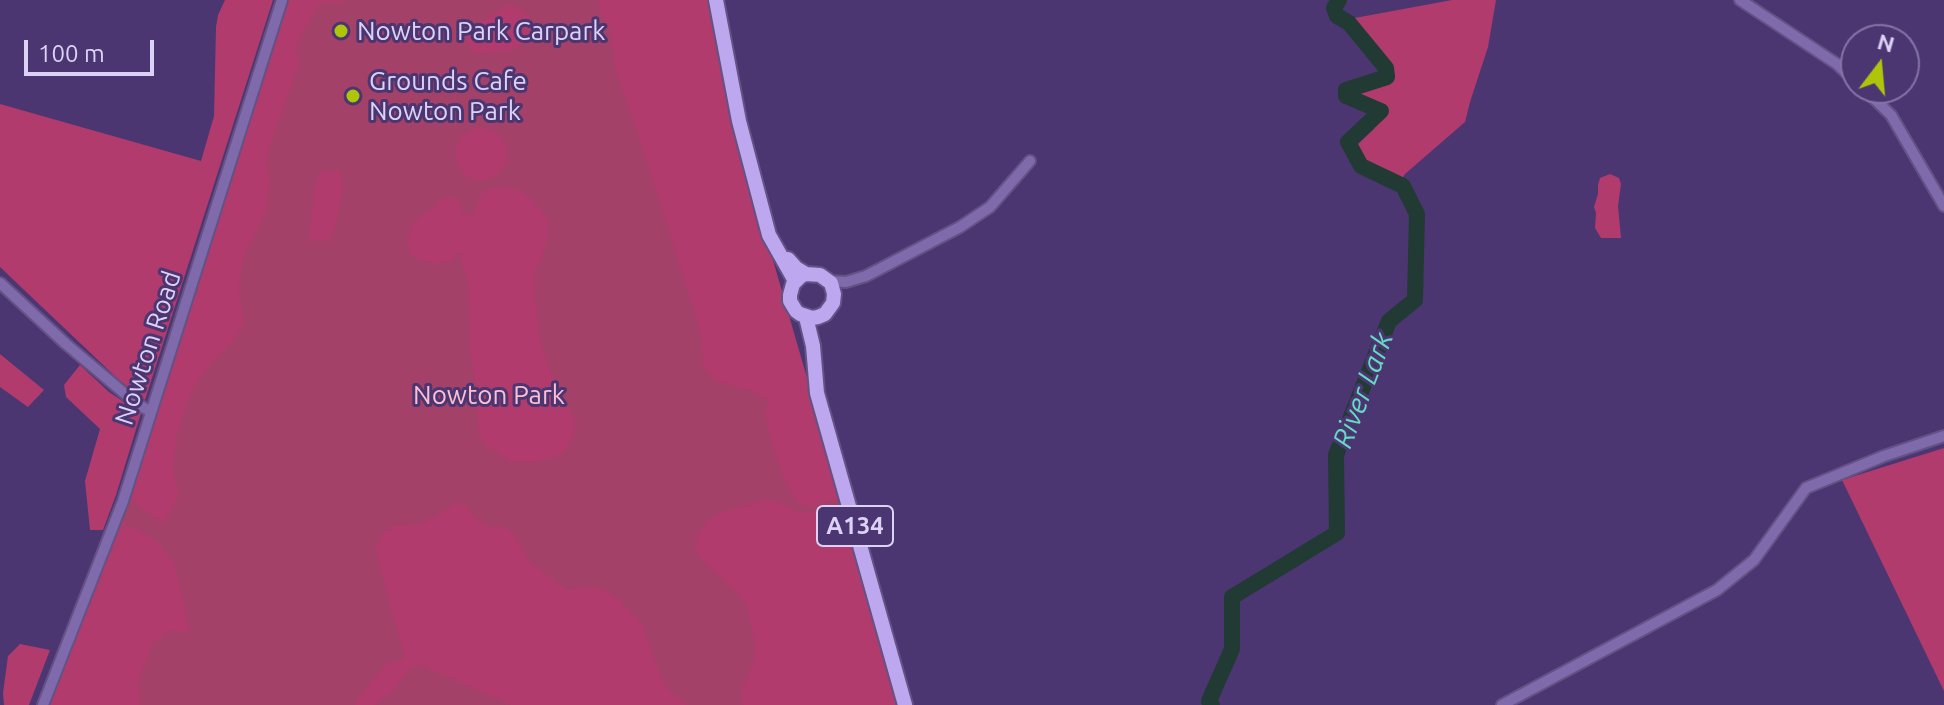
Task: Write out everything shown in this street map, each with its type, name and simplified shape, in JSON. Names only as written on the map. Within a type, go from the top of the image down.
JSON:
[{"type":"highway","name":"A134","points":[[716,0],[739,121],[769,235],[801,278],[791,289],[790,301],[796,311],[812,317],[817,393],[905,705]]},
{"type":"highway","points":[[801,278],[820,275],[832,287],[833,303],[830,309],[812,317]]},
{"type":"street","name":"Nowton Road","points":[[43,705],[123,501],[282,0]]},
{"type":"street","points":[[1740,0],[1840,67]]},
{"type":"street","points":[[1880,104],[1891,115],[1944,206]]},
{"type":"street","points":[[832,287],[866,276],[960,227],[990,207],[1030,161]]},
{"type":"street","points":[[0,283],[66,344],[151,412]]},
{"type":"street","points":[[1502,705],[1717,590],[1754,560],[1806,488],[1884,456],[1944,436]]},
{"type":"green space","points":[[225,0],[273,0],[145,400],[120,381],[0,267],[0,104],[201,161],[214,116],[216,27]]},
{"type":"green space","name":"Nowton Park","points":[[289,0],[710,0],[725,79],[763,226],[902,705],[48,705],[130,500]]},
{"type":"green space","points":[[289,0],[344,0],[317,7],[297,44],[296,55],[300,63],[268,150],[270,182],[266,213],[245,253],[241,272],[239,288],[244,324],[206,369],[186,405],[177,434],[173,471],[179,494],[163,523],[130,500]]},
{"type":"green space","points":[[599,0],[710,0],[725,79],[763,226],[841,499],[811,507],[799,504],[782,474],[771,440],[764,409],[768,400],[751,391],[716,381],[703,367],[702,342],[694,311],[615,70],[611,31],[601,15]]},
{"type":"green space","points":[[1452,0],[1496,0],[1488,47],[1465,122],[1405,174],[1399,183],[1381,175],[1355,154],[1356,146],[1374,129],[1380,118],[1376,107],[1360,101],[1354,91],[1386,83],[1391,78],[1392,70],[1367,39],[1351,30],[1344,20]]},
{"type":"green space","points":[[512,5],[529,19],[530,34],[525,43],[510,51],[477,54],[472,51],[467,41],[474,26]]},
{"type":"green space","points":[[481,128],[500,135],[507,154],[500,173],[481,180],[462,173],[455,154],[462,135]]},
{"type":"green space","points":[[340,171],[343,188],[335,230],[327,241],[314,241],[309,236],[314,188],[321,172]]},
{"type":"green space","points":[[1610,174],[1619,178],[1621,184],[1618,206],[1621,238],[1601,238],[1595,228],[1594,207],[1598,185],[1600,178]]},
{"type":"green space","points":[[507,186],[531,200],[548,219],[548,235],[535,272],[540,340],[555,383],[576,421],[567,448],[560,455],[536,462],[512,462],[479,437],[470,352],[469,297],[461,253],[456,253],[454,261],[432,264],[411,256],[407,247],[414,221],[442,199],[458,199],[462,212],[473,216],[480,195],[489,189]]},
{"type":"green space","points":[[0,354],[44,390],[28,407],[0,387]]},
{"type":"green space","points":[[80,365],[109,392],[141,413],[103,530],[90,530],[85,481],[100,429],[66,397],[64,385]]},
{"type":"green space","points":[[1944,448],[1944,691],[1842,480]]},
{"type":"green space","points":[[764,500],[778,502],[800,512],[845,510],[902,705],[743,705],[741,694],[755,657],[746,605],[735,590],[703,561],[696,551],[697,536],[708,521],[718,514]]},
{"type":"green space","points":[[455,504],[464,505],[489,527],[502,526],[514,534],[530,562],[567,590],[603,589],[618,599],[642,623],[668,690],[688,705],[511,705],[421,665],[411,668],[375,705],[355,705],[385,665],[405,659],[376,545],[385,531],[396,525],[423,524]]},
{"type":"green space","points":[[123,520],[125,527],[134,527],[157,542],[175,564],[190,633],[170,631],[153,643],[139,679],[140,705],[48,705]]},
{"type":"green space","points":[[20,644],[50,650],[29,705],[4,705],[8,656]]},
{"type":"waterway","name":"River Lark","points":[[1212,705],[1209,701],[1232,649],[1232,597],[1337,533],[1336,455],[1389,321],[1415,300],[1417,214],[1403,186],[1361,166],[1348,142],[1381,111],[1346,96],[1346,90],[1387,77],[1386,68],[1349,23],[1337,16],[1334,8],[1339,0]]},
{"type":"place","name":"Nowton Park Carpark","points":[[341,31]]},
{"type":"place","name":"Grounds Cafe Nowton Park","points":[[353,96]]}]
